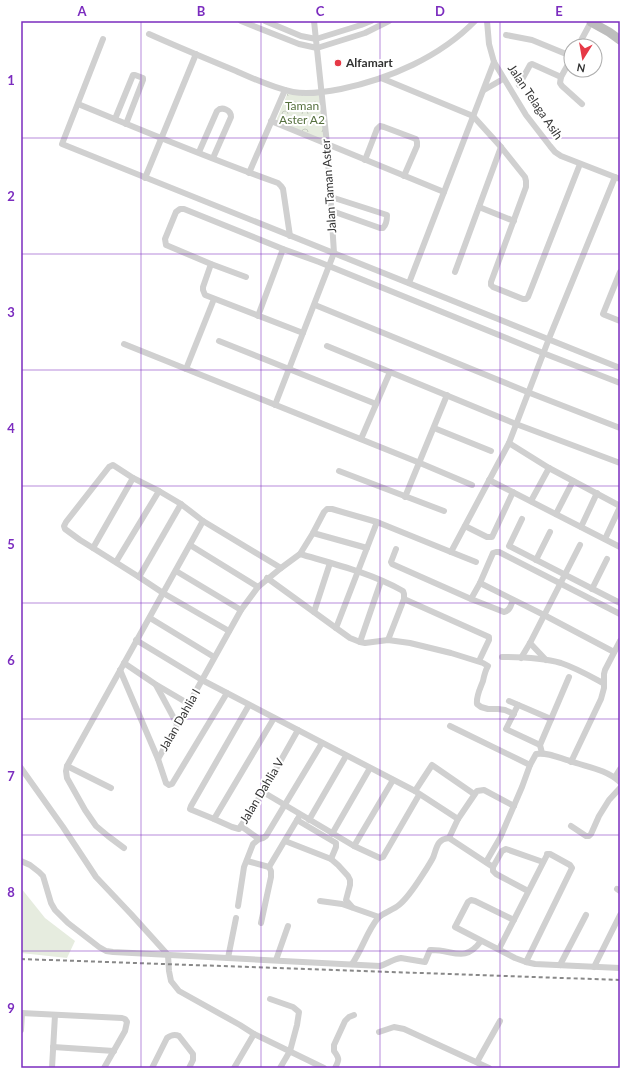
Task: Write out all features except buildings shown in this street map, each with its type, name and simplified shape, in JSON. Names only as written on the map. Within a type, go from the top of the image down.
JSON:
[{"type":"street","points":[[241,21],[299,44],[317,48],[365,33],[389,21]]},
{"type":"street","points":[[265,21],[301,36],[316,39],[371,21]]},
{"type":"street","name":"Jalan Taman Aster","points":[[275,405],[334,253],[327,144],[314,21]]},
{"type":"street","points":[[149,34],[285,90],[322,93],[381,78],[404,68],[432,54],[458,36],[475,21]]},
{"type":"street","name":"Jalan Telaga Asih","points":[[487,21],[489,44],[494,62],[526,115],[555,152],[580,164],[618,178]]},
{"type":"street","points":[[582,38],[591,21],[620,40]]},
{"type":"street","points":[[506,35],[532,40],[563,54]]},
{"type":"street","points":[[103,39],[62,144],[620,368]]},
{"type":"street","points":[[145,178],[196,54]]},
{"type":"street","points":[[409,283],[494,62]]},
{"type":"street","points":[[519,86],[530,65],[532,64],[561,77]]},
{"type":"street","points":[[563,73],[560,83],[582,104]]},
{"type":"street","points":[[115,119],[133,75],[143,78],[126,124]]},
{"type":"street","points":[[381,78],[473,116],[525,177],[526,186],[491,285],[492,287],[523,299],[528,297],[580,164]]},
{"type":"street","points":[[484,90],[504,79]]},
{"type":"street","points":[[249,173],[285,90]]},
{"type":"street","points":[[78,104],[249,173],[278,183],[281,186],[290,236]]},
{"type":"street","points":[[199,152],[217,111],[223,109],[229,112],[231,117],[213,158]]},
{"type":"street","points":[[271,121],[444,192]]},
{"type":"street","points":[[365,160],[377,129],[380,126],[416,139],[417,146],[404,176]]},
{"type":"street","points":[[455,272],[501,147]]},
{"type":"street","points":[[451,552],[509,444],[543,353],[618,178]]},
{"type":"street","points":[[331,197],[384,214],[387,218],[385,226],[380,228],[332,211]]},
{"type":"street","points":[[479,208],[514,221]]},
{"type":"street","points":[[246,277],[166,245],[165,239],[176,212],[180,209],[184,209],[620,383]]},
{"type":"street","points":[[258,316],[283,249]]},
{"type":"street","points":[[211,264],[203,290],[205,295],[304,333]]},
{"type":"street","points":[[620,272],[603,314],[604,316],[620,321]]},
{"type":"street","points":[[186,369],[214,299]]},
{"type":"street","points":[[315,305],[620,428]]},
{"type":"street","points":[[219,341],[376,404]]},
{"type":"street","points":[[124,344],[472,485]]},
{"type":"street","points":[[327,346],[516,424],[620,463]]},
{"type":"street","points":[[361,439],[390,372]]},
{"type":"street","points":[[405,498],[447,395]]},
{"type":"street","points":[[434,428],[491,451]]},
{"type":"street","points":[[509,444],[549,468],[620,506],[605,539]]},
{"type":"street","points":[[229,632],[163,593],[65,529],[64,526],[66,522],[110,465],[113,465],[133,478],[181,504],[203,521],[280,568]]},
{"type":"street","points":[[531,501],[549,468]]},
{"type":"street","points":[[339,471],[444,512]]},
{"type":"street","points":[[93,548],[133,478]]},
{"type":"street","points":[[489,480],[620,547]]},
{"type":"street","points":[[556,514],[573,481]]},
{"type":"street","points":[[116,562],[159,491]]},
{"type":"street","points":[[465,526],[489,538],[492,537],[513,492]]},
{"type":"street","points":[[581,527],[597,494]]},
{"type":"street","points":[[139,577],[181,504]]},
{"type":"street","points":[[388,640],[404,599],[403,591],[358,572],[300,554],[324,512],[329,509],[377,522],[476,562]]},
{"type":"street","points":[[522,519],[509,546],[620,603]]},
{"type":"street","points":[[124,848],[96,826],[88,815],[67,778],[67,766],[203,521]]},
{"type":"street","points":[[336,628],[377,522]]},
{"type":"street","points":[[536,560],[550,532]]},
{"type":"street","points":[[313,533],[367,548]]},
{"type":"street","points":[[190,545],[258,587]]},
{"type":"street","points":[[521,658],[580,545]]},
{"type":"street","points":[[396,549],[391,562],[392,564],[504,612],[508,611],[513,600]]},
{"type":"street","points":[[471,598],[480,583],[493,554],[498,552],[620,614]]},
{"type":"street","name":"Jalan Dahlia I","points":[[158,759],[241,610],[258,587],[267,578],[300,554]]},
{"type":"street","points":[[592,589],[607,559]]},
{"type":"street","points":[[314,612],[330,563]]},
{"type":"street","points":[[176,571],[241,610]]},
{"type":"street","points":[[267,578],[350,638],[360,642],[365,643],[388,640],[410,643],[479,662],[488,666],[476,700],[477,704],[488,710],[498,708],[514,714]]},
{"type":"street","points":[[360,642],[382,581]]},
{"type":"street","points":[[480,583],[614,652]]},
{"type":"street","points":[[404,599],[489,637],[479,662]]},
{"type":"street","points":[[150,618],[214,657]]},
{"type":"street","points":[[136,640],[202,680],[417,793],[458,819]]},
{"type":"street","points":[[571,762],[600,699],[604,688],[603,683],[605,670],[620,641]]},
{"type":"street","points":[[530,643],[546,660]]},
{"type":"street","points":[[502,657],[546,660],[561,663],[603,683]]},
{"type":"street","points":[[124,664],[189,704]]},
{"type":"street","points":[[120,670],[158,759],[166,783],[171,785],[226,693]]},
{"type":"street","points":[[542,753],[540,745],[569,677]]},
{"type":"street","points":[[155,684],[177,724]]},
{"type":"street","points":[[509,701],[551,719]]},
{"type":"street","points":[[249,705],[190,809],[214,819],[274,718]]},
{"type":"street","points":[[518,705],[506,729],[540,745]]},
{"type":"street","points":[[450,726],[530,765]]},
{"type":"street","name":"Jalan Dahlia V","points":[[214,819],[235,829],[239,829],[263,792],[298,730]]},
{"type":"street","points":[[238,906],[244,866],[253,844],[266,836],[322,743]]},
{"type":"street","points":[[486,862],[500,838],[536,754],[550,754],[606,772],[618,779],[620,769]]},
{"type":"street","points":[[309,820],[346,756]]},
{"type":"street","points":[[299,817],[309,820],[378,858],[382,857],[432,765],[474,794]]},
{"type":"street","points":[[67,766],[111,788]]},
{"type":"street","points":[[21,768],[96,877],[168,955],[171,981],[179,991],[254,1034],[324,1068]]},
{"type":"street","points":[[332,834],[370,768]]},
{"type":"street","points":[[354,846],[393,780]]},
{"type":"street","points":[[571,826],[586,836],[589,836],[609,800],[620,788]]},
{"type":"street","points":[[449,838],[458,819],[477,791],[484,790],[514,806]]},
{"type":"street","points":[[263,792],[336,843],[336,847],[331,858]]},
{"type":"street","points":[[269,867],[299,817]]},
{"type":"street","points":[[241,826],[259,839]]},
{"type":"street","points":[[352,964],[379,917],[395,908],[404,899],[427,867],[434,855],[437,844],[443,839],[449,838],[493,867],[496,874],[528,891]]},
{"type":"street","points":[[284,842],[331,858],[350,880],[346,900],[352,907]]},
{"type":"street","points":[[493,867],[502,851],[506,849],[543,862]]},
{"type":"street","points":[[499,949],[547,854],[549,854],[570,865],[572,868],[526,962]]},
{"type":"street","points":[[21,861],[30,865],[43,876],[47,894],[55,910],[68,923],[106,951],[380,966],[397,958],[425,962],[430,950],[463,954],[473,951],[481,941]]},
{"type":"street","points":[[246,861],[269,867]]},
{"type":"street","points":[[261,923],[271,877],[269,867]]},
{"type":"street","points":[[320,901],[342,904],[379,917]]},
{"type":"street","points":[[514,920],[475,901],[469,901],[455,927],[515,958],[526,962],[535,964],[620,968]]},
{"type":"street","points":[[560,965],[586,915]]},
{"type":"street","points":[[594,967],[620,915]]},
{"type":"street","points":[[228,958],[236,918]]},
{"type":"street","points":[[276,960],[288,926]]},
{"type":"street","points":[[270,999],[293,1007],[299,1012],[290,1051],[280,1068]]},
{"type":"street","points":[[21,1030],[21,1013],[125,1019],[127,1022],[126,1031],[104,1068]]},
{"type":"street","points":[[52,1068],[55,1014]]},
{"type":"street","points":[[335,1068],[339,1060],[334,1051],[334,1045],[347,1018],[354,1015]]},
{"type":"street","points":[[477,1062],[500,1020]]},
{"type":"street","points":[[380,1032],[394,1028],[404,1029],[489,1068]]},
{"type":"street","points":[[234,1068],[254,1034]]},
{"type":"street","points":[[152,1068],[167,1038],[170,1035],[176,1035],[179,1036],[193,1054],[193,1060],[189,1068]]},
{"type":"street","points":[[53,1047],[114,1051]]},
{"type":"green space","name":"Taman Aster A2","points":[[288,92],[320,94],[326,142],[276,121]]},
{"type":"green space","points":[[21,888],[45,918],[75,941],[67,958],[21,953]]},
{"type":"railway","points":[[21,959],[620,980]]},
{"type":"place","name":"Alfamart","points":[[338,63]]}]
